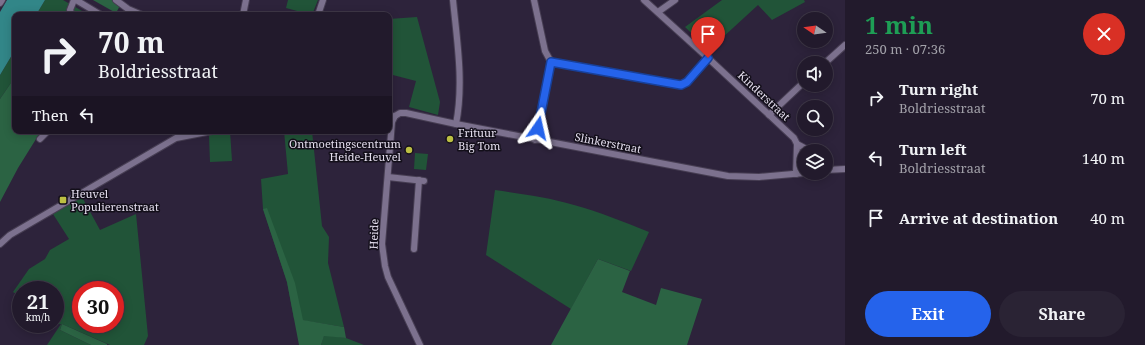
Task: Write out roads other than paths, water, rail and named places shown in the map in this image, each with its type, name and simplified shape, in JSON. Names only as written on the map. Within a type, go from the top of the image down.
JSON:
[{"type":"street","points":[[71,12],[70,10],[75,0],[96,12]]},
{"type":"street","points":[[116,0],[128,9],[135,12]]},
{"type":"street","points":[[244,12],[246,0]]},
{"type":"street","points":[[319,12],[323,0]]},
{"type":"street","points":[[453,0],[460,69],[458,116],[456,124]]},
{"type":"street","points":[[534,0],[545,51],[551,62],[535,140]]},
{"type":"street","name":"Kinderstraat","points":[[644,0],[794,138],[797,144]]},
{"type":"street","points":[[658,12],[675,0]]},
{"type":"street","points":[[833,56],[845,45]]},
{"type":"street","points":[[551,62],[681,85],[687,82],[708,58]]},
{"type":"street","points":[[769,115],[797,89]]},
{"type":"street","points":[[392,113],[395,116]]},
{"type":"street","name":"Slinkerstraat","points":[[395,116],[400,113],[406,113],[535,140],[728,176],[759,177],[796,174]]},
{"type":"street","name":"Heide","points":[[392,122],[395,116]]},
{"type":"street","points":[[40,139],[45,134]]},
{"type":"street","points":[[0,244],[10,235],[176,138],[197,134]]},
{"type":"street","name":"Heide","points":[[391,134],[382,244],[385,266],[388,277],[420,345]]},
{"type":"street","points":[[796,174],[797,144]]},
{"type":"street","points":[[833,170],[845,169]]},
{"type":"street","points":[[388,177],[422,180],[414,250]]},
{"type":"place","name":"Frituur Big Tom","points":[[450,139]]},
{"type":"place","name":"Ontmoetingscentrum Heide-Heuvel","points":[[409,150]]},
{"type":"place","name":"Heuvel Populierenstraat","points":[[63,200]]}]
